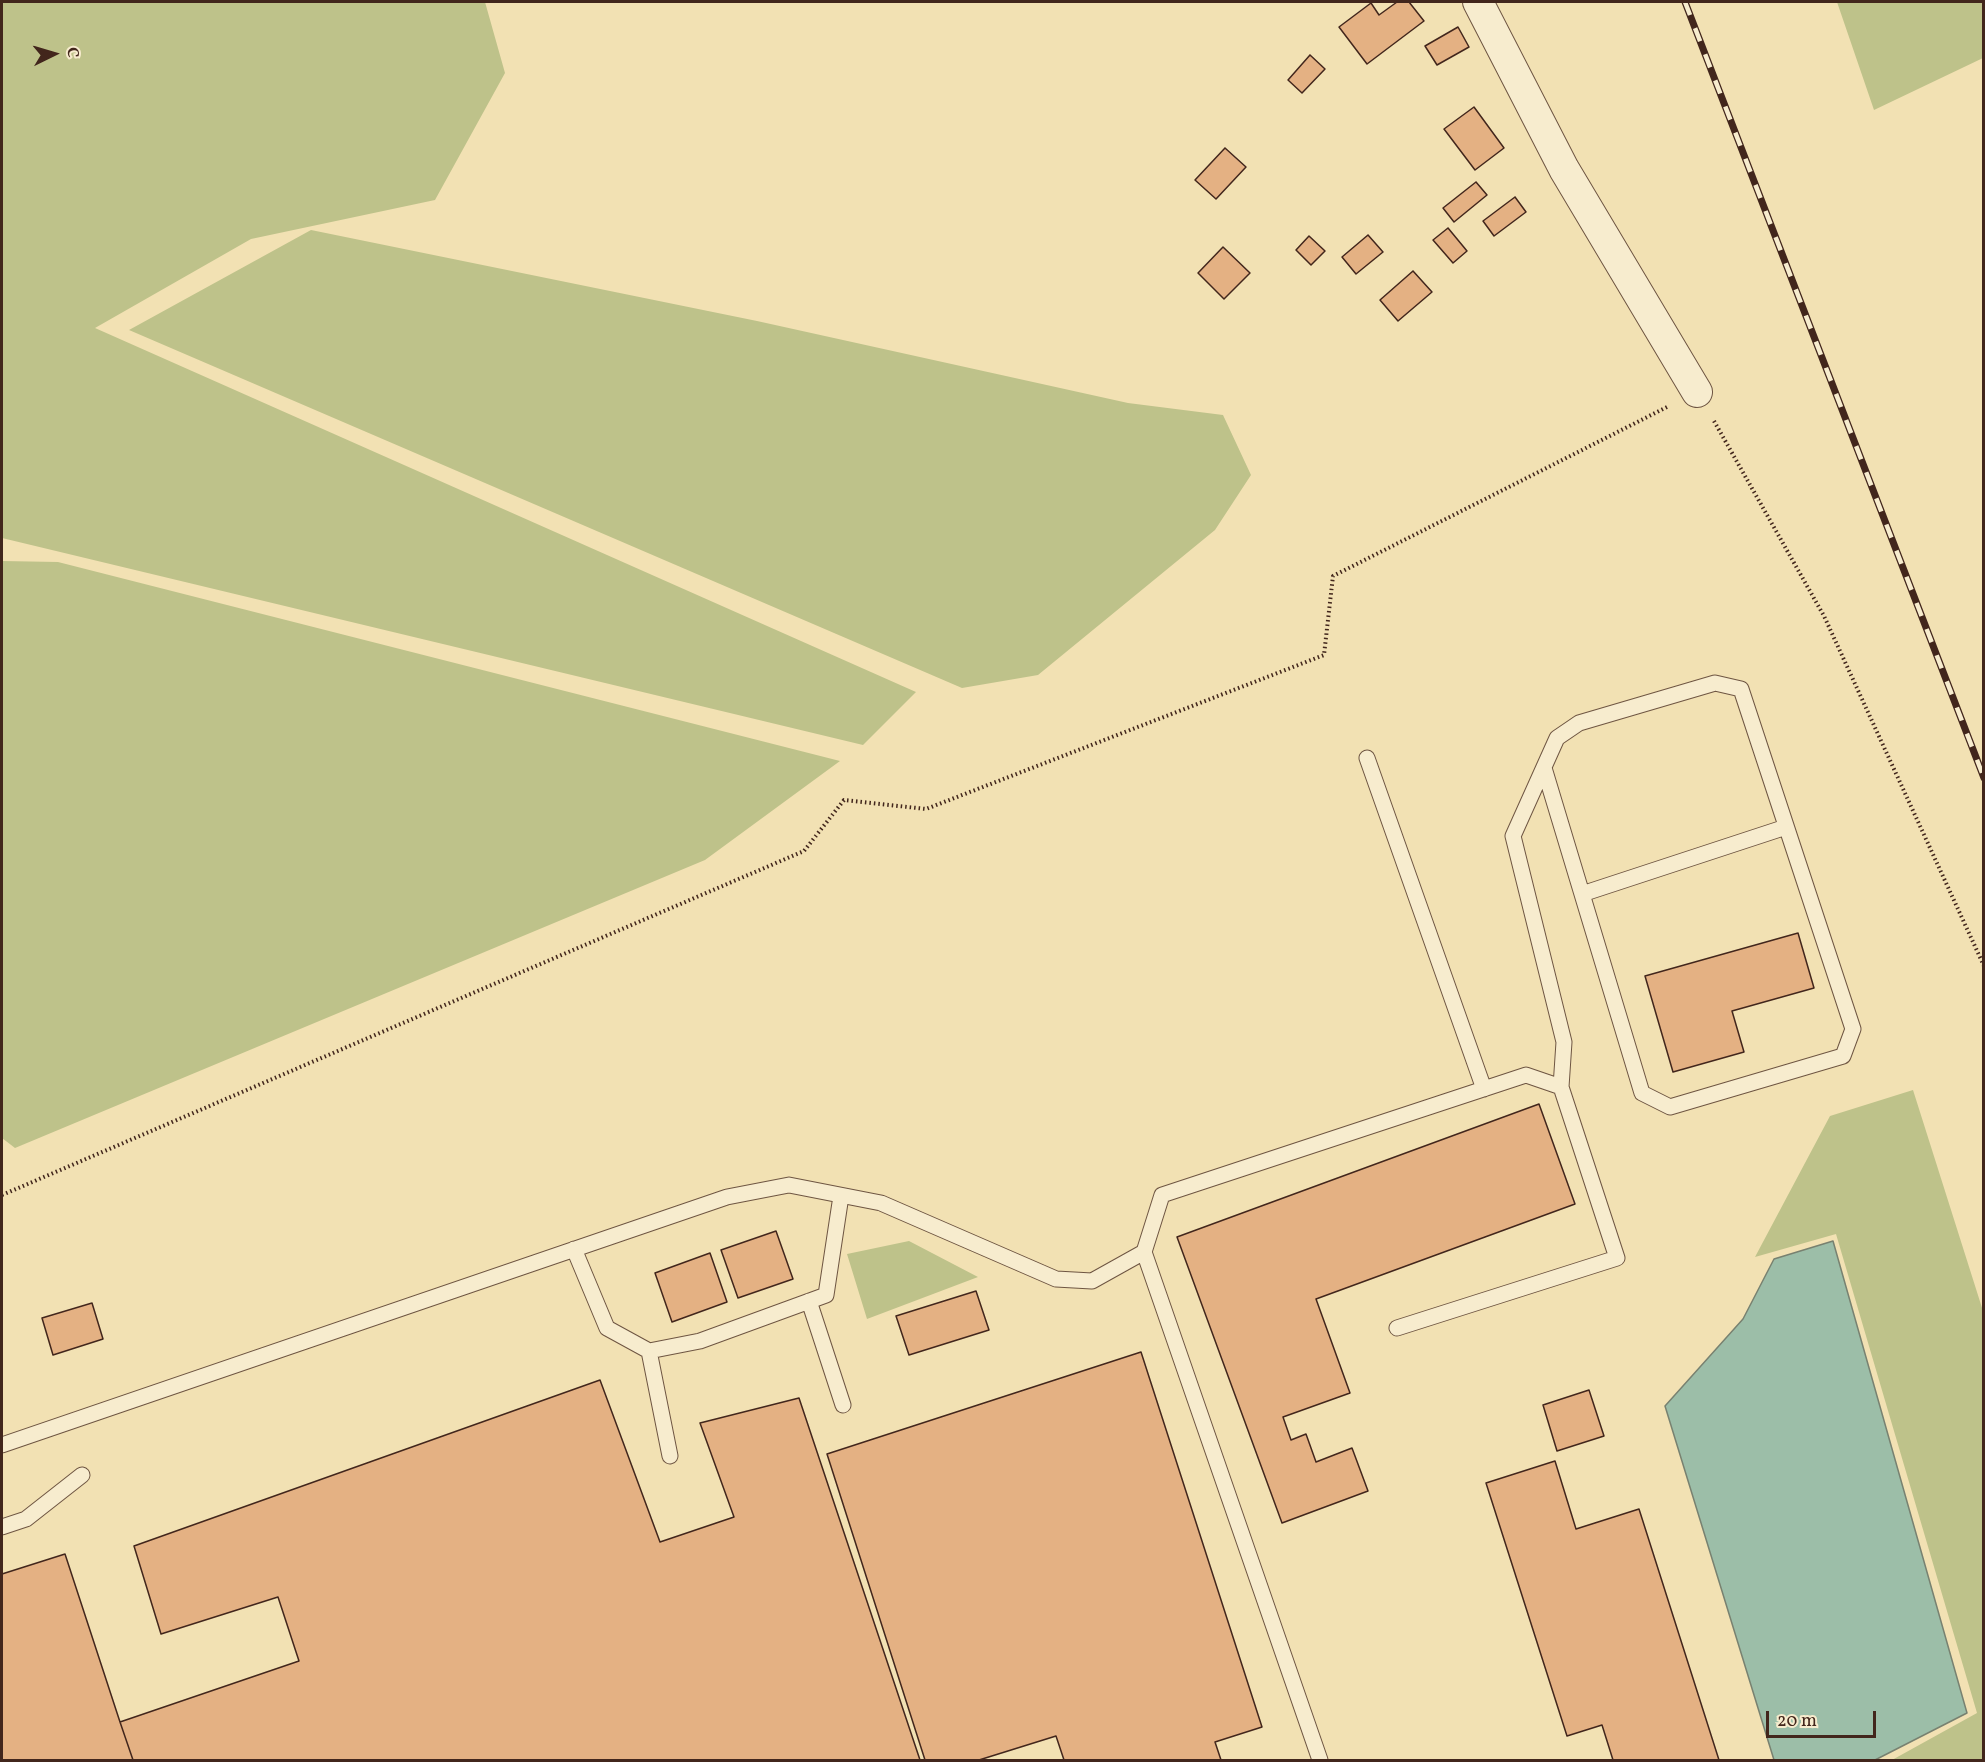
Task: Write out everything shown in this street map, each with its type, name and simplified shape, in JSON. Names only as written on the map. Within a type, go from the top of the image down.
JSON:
[{"type":"street","points":[[1478,2],[1564,169],[1697,392]]},
{"type":"lane","points":[[1396,1328],[1617,1257],[1561,1087],[1564,1042],[1513,836],[1557,738],[1580,723],[1715,683],[1741,689],[1853,1029],[1843,1056],[1670,1107],[1642,1093],[1544,768]]},
{"type":"lane","points":[[1367,758],[1484,1089]]},
{"type":"lane","points":[[1582,894],[1786,827]]},
{"type":"lane","points":[[1320,1761],[1144,1252],[1162,1195],[1526,1075],[1561,1087]]},
{"type":"lane","points":[[2,1445],[727,1197],[789,1185],[881,1203],[1056,1279],[1092,1281],[1144,1252]]},
{"type":"lane","points":[[574,1249],[607,1328],[649,1351],[700,1341],[826,1295],[841,1196]]},
{"type":"lane","points":[[809,1301],[843,1405]]},
{"type":"lane","points":[[649,1351],[670,1456]]},
{"type":"lane","points":[[2,1527],[26,1519],[82,1474]]},
{"type":"path","points":[[2,1195],[804,851],[844,800],[926,809],[1324,655],[1333,576],[1697,392],[1824,616],[1983,966]]},
{"type":"green space","points":[[2,2],[485,2],[505,73],[435,200],[251,239],[95,328],[916,692],[863,745],[2,538]]},
{"type":"green space","points":[[1837,2],[1983,2],[1983,58],[1874,110]]},
{"type":"green space","points":[[311,230],[757,321],[1128,403],[1223,415],[1251,475],[1215,530],[1038,675],[962,688],[129,330]]},
{"type":"green space","points":[[2,561],[58,562],[840,761],[705,860],[15,1148],[2,1138]]},
{"type":"green space","points":[[1913,1090],[1983,1311],[1983,1760],[1892,1760],[1977,1713],[1836,1234],[1755,1257],[1830,1116]]},
{"type":"green space","points":[[909,1241],[978,1277],[867,1319],[847,1254]]},
{"type":"shaded area","points":[[1833,1241],[1967,1713],[1875,1760],[1774,1760],[1665,1406],[1743,1319],[1774,1259]]},
{"type":"building","points":[[1397,2],[1409,2],[1424,21],[1367,64],[1339,27],[1371,3],[1379,15]]},
{"type":"building","points":[[1458,27],[1469,47],[1437,65],[1425,46]]},
{"type":"building","points":[[1310,55],[1325,69],[1302,93],[1288,80]]},
{"type":"building","points":[[1474,107],[1504,148],[1475,170],[1444,129]]},
{"type":"building","points":[[1225,148],[1246,167],[1216,199],[1195,180]]},
{"type":"building","points":[[1476,182],[1487,195],[1454,222],[1443,208]]},
{"type":"building","points":[[1515,197],[1526,212],[1494,236],[1483,221]]},
{"type":"building","points":[[1448,228],[1467,251],[1453,263],[1433,240]]},
{"type":"building","points":[[1368,235],[1383,252],[1356,274],[1342,257]]},
{"type":"building","points":[[1309,236],[1325,251],[1311,265],[1296,250]]},
{"type":"building","points":[[1223,247],[1250,273],[1224,299],[1198,273]]},
{"type":"building","points":[[1413,271],[1432,292],[1398,321],[1380,300]]},
{"type":"building","points":[[1798,933],[1814,988],[1732,1011],[1744,1052],[1673,1072],[1645,976]]},
{"type":"building","points":[[1539,1104],[1575,1204],[1316,1299],[1350,1393],[1283,1417],[1291,1440],[1306,1434],[1316,1462],[1352,1448],[1368,1491],[1282,1523],[1177,1237]]},
{"type":"building","points":[[776,1231],[793,1279],[738,1298],[721,1250]]},
{"type":"building","points":[[710,1253],[727,1302],[672,1322],[655,1273]]},
{"type":"building","points":[[976,1291],[989,1330],[909,1355],[896,1316]]},
{"type":"building","points":[[92,1303],[103,1339],[53,1355],[42,1318]]},
{"type":"building","points":[[1141,1352],[1262,1727],[1215,1742],[1221,1760],[1064,1760],[1056,1736],[979,1760],[925,1760],[827,1454]]},
{"type":"building","points":[[600,1380],[660,1542],[734,1517],[700,1423],[799,1398],[920,1760],[133,1760],[120,1722],[299,1661],[278,1597],[161,1634],[134,1546]]},
{"type":"building","points":[[1589,1390],[1604,1436],[1557,1451],[1543,1405]]},
{"type":"building","points":[[1555,1461],[1576,1529],[1639,1509],[1719,1760],[1613,1760],[1602,1725],[1567,1736],[1486,1483]]},
{"type":"building","points":[[65,1554],[133,1760],[2,1760],[2,1574]]},
{"type":"railway","points":[[1685,2],[1984,778]]}]
